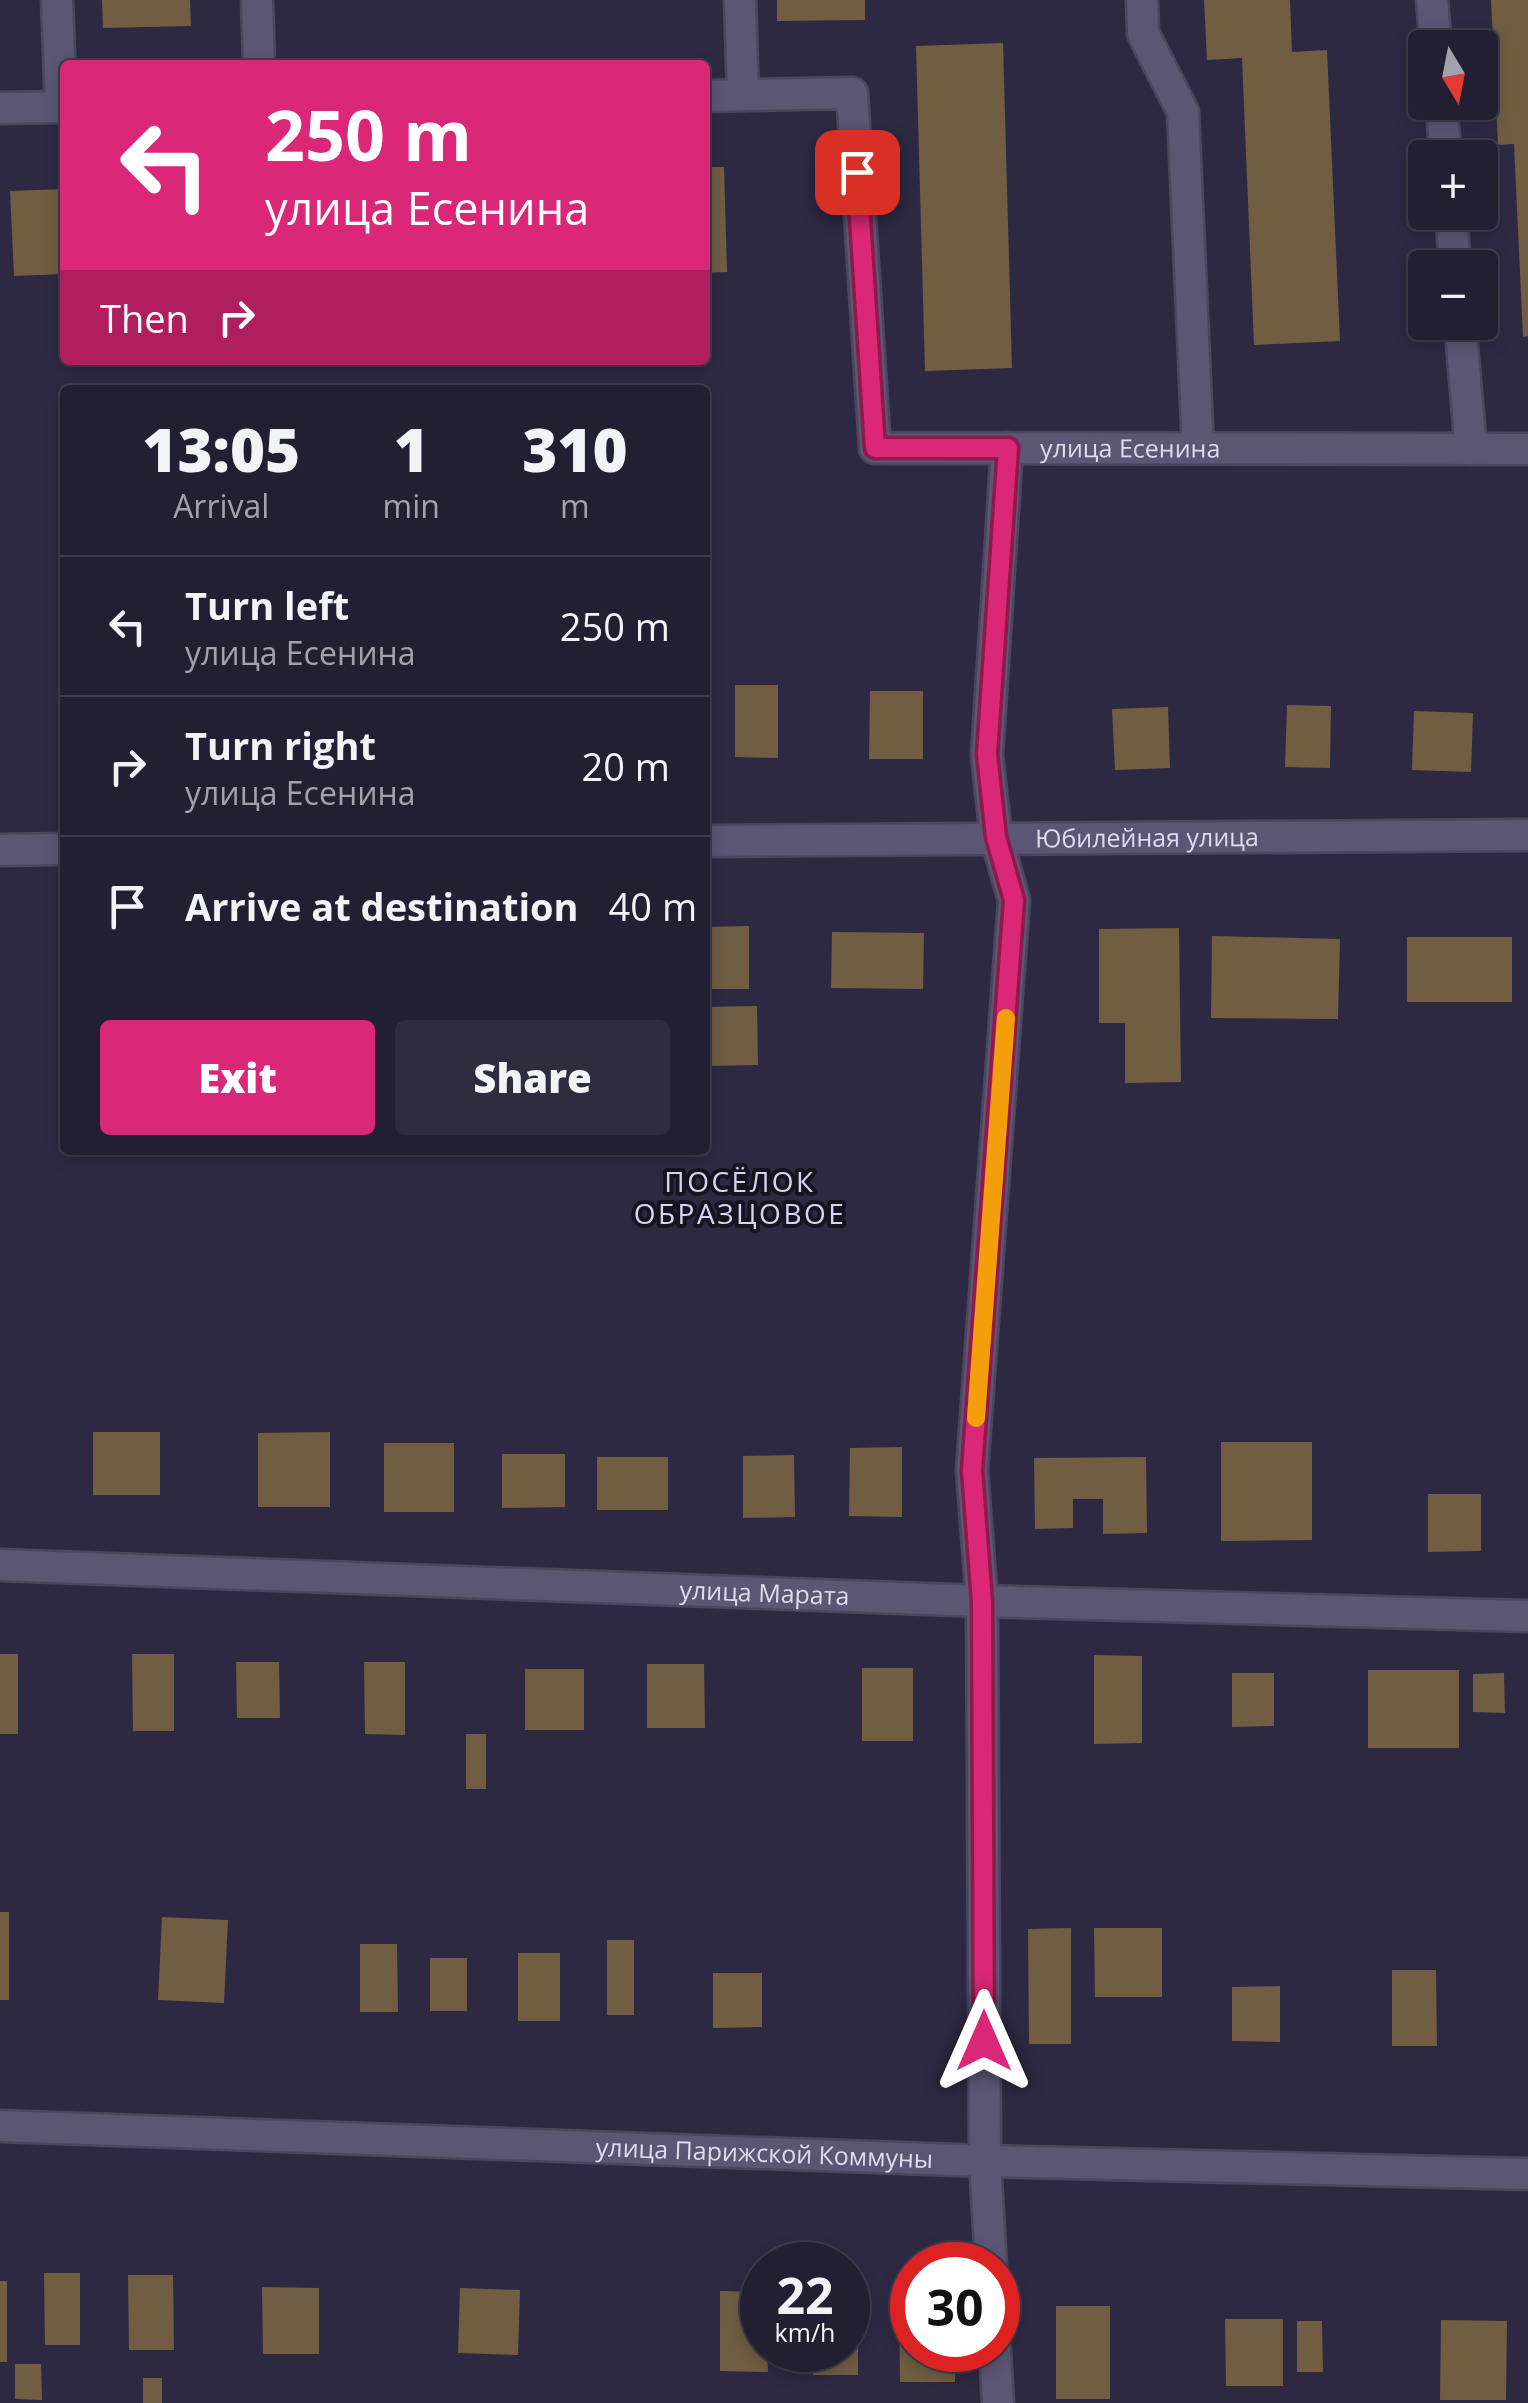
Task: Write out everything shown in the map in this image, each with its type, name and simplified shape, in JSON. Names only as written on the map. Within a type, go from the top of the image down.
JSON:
[{"type":"street","points":[[57,0],[60,60]]},
{"type":"street","points":[[257,0],[259,60]]},
{"type":"street","points":[[740,0],[743,95]]},
{"type":"street","points":[[1142,0],[1143,32],[1183,112],[1198,448]]},
{"type":"street","points":[[1432,0],[1434,30]]},
{"type":"street","name":"улица Есенина","points":[[710,96],[852,94],[875,448],[1528,449]]},
{"type":"street","points":[[0,108],[60,107]]},
{"type":"street","points":[[1462,340],[1471,449]]},
{"type":"street","points":[[989,2242],[984,2161],[982,1602],[972,1470],[1014,900],[996,837],[987,754],[1008,448]]},
{"type":"street","name":"Юбилейная улица","points":[[710,841],[1528,835]]},
{"type":"street","points":[[0,850],[60,850]]},
{"type":"street","name":"улица Марата","points":[[0,1565],[982,1602],[1528,1616]]},
{"type":"street","name":"улица Парижской Коммуны","points":[[0,2126],[984,2161],[1528,2174]]},
{"type":"street","points":[[996,2372],[998,2403]]},
{"type":"building","points":[[102,0],[190,0],[191,26],[103,28]]},
{"type":"building","points":[[777,0],[865,0],[865,20],[777,21]]},
{"type":"building","points":[[1204,0],[1290,0],[1292,52],[1327,50],[1340,341],[1254,345],[1242,58],[1207,60]]},
{"type":"building","points":[[1491,0],[1528,0],[1528,336],[1523,337],[1514,144],[1498,145],[1498,30],[1492,30]]},
{"type":"building","points":[[1003,43],[1012,368],[925,371],[916,46]]},
{"type":"building","points":[[710,167],[724,167],[727,272],[710,273]]},
{"type":"building","points":[[60,189],[60,274],[14,276],[10,191]]},
{"type":"building","points":[[735,685],[778,685],[778,758],[735,757]]},
{"type":"building","points":[[870,691],[923,691],[923,759],[869,759]]},
{"type":"building","points":[[1287,705],[1331,706],[1330,768],[1285,767]]},
{"type":"building","points":[[1168,707],[1170,768],[1115,770],[1112,709]]},
{"type":"building","points":[[1414,711],[1473,713],[1471,772],[1412,770]]},
{"type":"building","points":[[749,926],[749,989],[710,989],[710,927]]},
{"type":"building","points":[[1179,928],[1181,1082],[1125,1083],[1125,1023],[1099,1023],[1099,929]]},
{"type":"building","points":[[832,932],[924,933],[923,989],[831,988]]},
{"type":"building","points":[[1212,936],[1340,939],[1338,1019],[1211,1018]]},
{"type":"building","points":[[1407,937],[1512,937],[1512,1002],[1407,1002]]},
{"type":"building","points":[[757,1006],[758,1065],[710,1066],[710,1007]]},
{"type":"building","points":[[93,1432],[160,1432],[160,1495],[93,1495]]},
{"type":"building","points":[[330,1432],[330,1507],[258,1507],[258,1433]]},
{"type":"building","points":[[1221,1442],[1312,1442],[1312,1540],[1221,1541]]},
{"type":"building","points":[[384,1443],[454,1443],[454,1512],[384,1512]]},
{"type":"building","points":[[902,1447],[902,1517],[849,1516],[850,1448]]},
{"type":"building","points":[[502,1454],[565,1454],[565,1507],[502,1508]]},
{"type":"building","points":[[794,1455],[795,1517],[743,1518],[743,1456]]},
{"type":"building","points":[[597,1457],[668,1457],[668,1510],[597,1510]]},
{"type":"building","points":[[1146,1457],[1147,1533],[1103,1534],[1103,1499],[1073,1499],[1073,1528],[1035,1529],[1034,1458]]},
{"type":"building","points":[[1428,1494],[1481,1494],[1481,1551],[1428,1552]]},
{"type":"building","points":[[0,1654],[18,1654],[18,1734],[0,1734]]},
{"type":"building","points":[[132,1654],[174,1654],[174,1731],[133,1731]]},
{"type":"building","points":[[1094,1655],[1142,1656],[1142,1743],[1094,1744]]},
{"type":"building","points":[[236,1662],[279,1662],[280,1718],[237,1718]]},
{"type":"building","points":[[364,1662],[405,1662],[405,1735],[365,1734]]},
{"type":"building","points":[[647,1664],[704,1664],[705,1728],[647,1728]]},
{"type":"building","points":[[862,1668],[913,1668],[913,1741],[862,1741]]},
{"type":"building","points":[[525,1669],[584,1669],[584,1730],[525,1730]]},
{"type":"building","points":[[1368,1670],[1459,1670],[1459,1748],[1368,1748]]},
{"type":"building","points":[[1232,1673],[1274,1673],[1274,1726],[1232,1727]]},
{"type":"building","points":[[1504,1673],[1505,1713],[1473,1712],[1473,1674]]},
{"type":"building","points":[[466,1734],[486,1734],[486,1789],[466,1789]]},
{"type":"building","points":[[0,1912],[9,1912],[9,2000],[0,2000]]},
{"type":"building","points":[[162,1917],[228,1920],[224,2003],[158,2000]]},
{"type":"building","points":[[1071,1928],[1071,2044],[1029,2044],[1028,1929]]},
{"type":"building","points":[[1094,1928],[1162,1928],[1162,1997],[1095,1997]]},
{"type":"building","points":[[607,1940],[634,1940],[634,2015],[607,2015]]},
{"type":"building","points":[[360,1944],[397,1944],[398,2012],[360,2012]]},
{"type":"building","points":[[518,1953],[560,1953],[560,2021],[518,2021]]},
{"type":"building","points":[[430,1958],[467,1958],[467,2011],[430,2011]]},
{"type":"building","points":[[1392,1970],[1436,1970],[1437,2046],[1392,2046]]},
{"type":"building","points":[[713,1973],[762,1973],[762,2027],[713,2028]]},
{"type":"building","points":[[1280,1986],[1280,2042],[1232,2041],[1232,1987]]},
{"type":"building","points":[[44,2273],[80,2273],[80,2345],[45,2345]]},
{"type":"building","points":[[128,2275],[173,2275],[174,2350],[129,2350]]},
{"type":"building","points":[[0,2281],[7,2281],[7,2362],[0,2362]]},
{"type":"building","points":[[262,2287],[319,2288],[319,2354],[263,2354]]},
{"type":"building","points":[[460,2288],[520,2290],[518,2355],[458,2353]]},
{"type":"building","points":[[720,2291],[740,2291],[740,2371],[720,2371]]},
{"type":"building","points":[[1056,2306],[1110,2306],[1110,2399],[1056,2399]]},
{"type":"building","points":[[1225,2319],[1283,2319],[1283,2386],[1226,2386]]},
{"type":"building","points":[[1441,2320],[1507,2321],[1506,2400],[1440,2400]]},
{"type":"building","points":[[1297,2321],[1322,2321],[1323,2372],[1297,2372]]},
{"type":"building","points":[[15,2364],[41,2364],[42,2400],[15,2399]]},
{"type":"building","points":[[813,2372],[858,2372],[858,2375]]},
{"type":"building","points":[[900,2372],[955,2372],[955,2382],[900,2382]]},
{"type":"building","points":[[143,2378],[162,2378],[162,2403],[143,2403]]},
{"type":"slow traffic","points":[[976,1418],[1006,1018]]},
{"type":"district","name":"ПОСЁЛОК ОБРАЗЦОВОЕ","points":[[740,1198]]},
{"type":"route","points":[[857,172],[875,448],[1008,448],[987,754],[996,837],[1014,900],[972,1470],[982,1602],[984,2041]]}]
